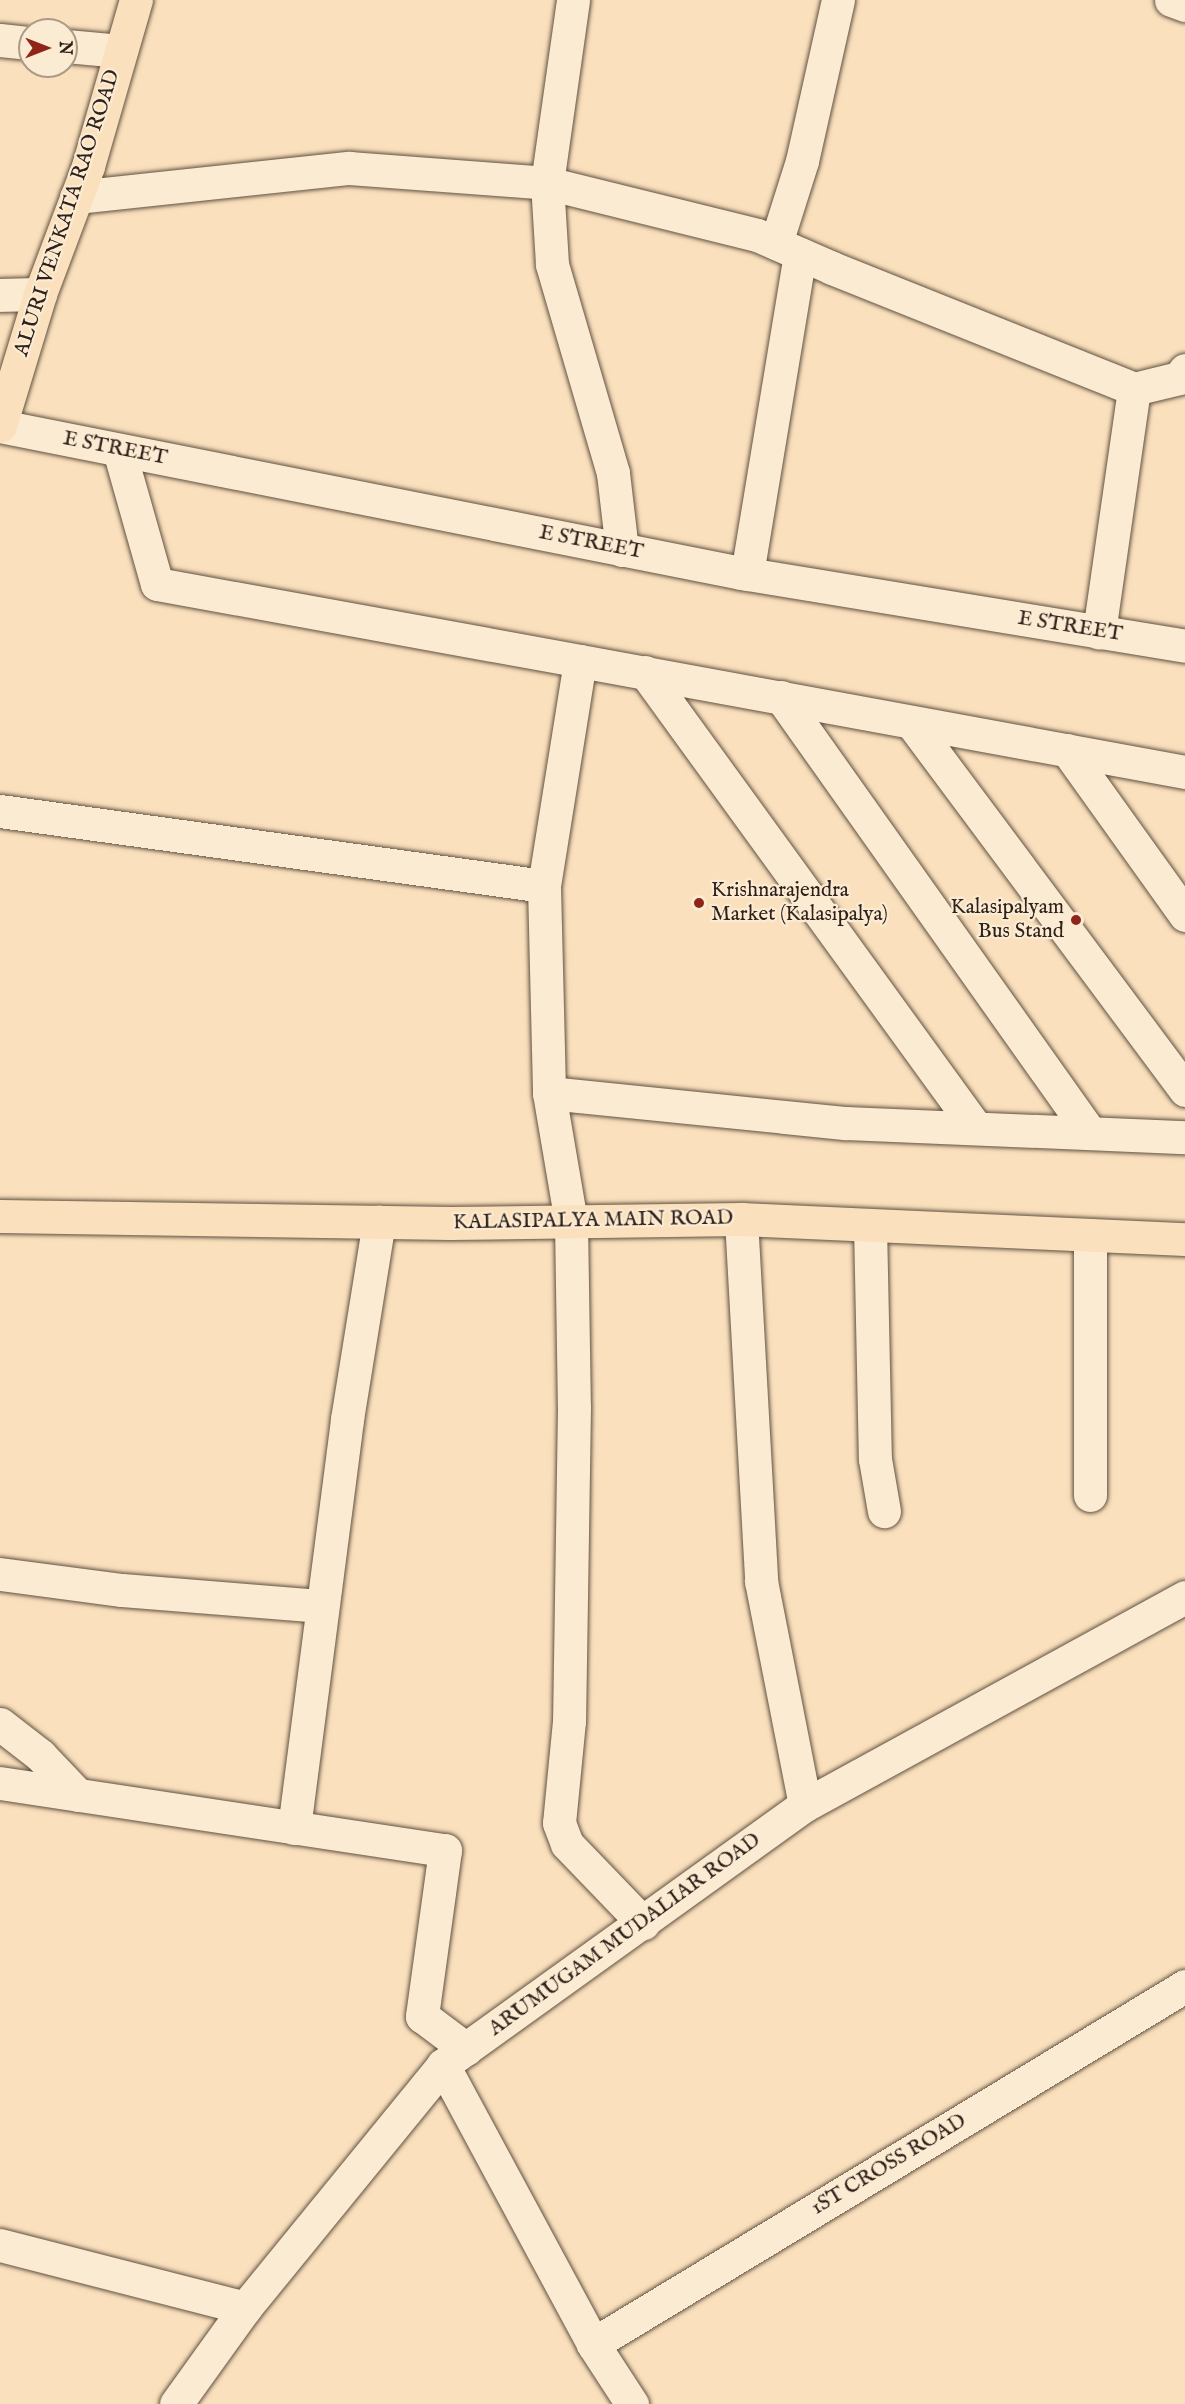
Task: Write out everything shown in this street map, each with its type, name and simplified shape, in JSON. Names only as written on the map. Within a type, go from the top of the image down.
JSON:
[{"type":"main road","name":"ALURI VENKATA RAO ROAD","points":[[0,426],[40,294],[88,166],[136,0]]},
{"type":"main road","name":"KALASIPALYA MAIN ROAD","points":[[0,1216],[379,1222],[741,1220],[1185,1239]]},
{"type":"street","points":[[573,0],[547,183],[552,264],[613,473],[622,550]]},
{"type":"street","points":[[747,574],[788,249],[802,161],[838,0]]},
{"type":"street","points":[[1172,0],[1185,4]]},
{"type":"street","points":[[0,40],[18,42]]},
{"type":"street","points":[[78,47],[121,51]]},
{"type":"street","points":[[76,197],[349,168],[547,183],[757,235],[1134,389],[1179,378],[1185,370]]},
{"type":"street","points":[[0,295],[40,294]]},
{"type":"street","points":[[1100,632],[1134,389]]},
{"type":"street","name":"E STREET","points":[[0,426],[747,574],[1185,646]]},
{"type":"street","points":[[119,450],[157,584],[1185,772]]},
{"type":"street","points":[[580,661],[544,886],[549,1093],[571,1222],[574,1407],[568,1721],[559,1823],[567,1844],[643,1923]]},
{"type":"street","points":[[645,672],[976,1128]]},
{"type":"street","points":[[781,697],[1090,1133]]},
{"type":"street","points":[[911,722],[1185,1090]]},
{"type":"street","points":[[1067,750],[1185,915]]},
{"type":"street","points":[[0,812],[544,886]]},
{"type":"street","points":[[549,1093],[846,1123],[1185,1137]]},
{"type":"street","points":[[741,1220],[761,1581],[805,1805]]},
{"type":"street","points":[[294,1828],[347,1419],[379,1222]]},
{"type":"street","points":[[870,1225],[875,1459],[884,1511]]},
{"type":"street","points":[[1090,1235],[1090,1496]]},
{"type":"street","points":[[0,1574],[122,1590],[322,1606]]},
{"type":"street","name":"ARUMUGAM MUDALIAR ROAD","points":[[176,2404],[245,2308],[455,2057],[805,1805],[1185,1597]]},
{"type":"street","points":[[0,1724],[40,1755],[78,1795]]},
{"type":"street","points":[[0,1783],[445,1850],[422,2016],[455,2057],[593,2343],[632,2404]]},
{"type":"street","name":"1ST CROSS ROAD","points":[[593,2343],[1185,1986]]},
{"type":"street","points":[[0,2245],[245,2308]]},
{"type":"place","name":"Krishnarajendra Market (Kalasipalya)","points":[[699,903]]},
{"type":"place","name":"Kalasipalyam Bus Stand","points":[[1076,920]]}]
